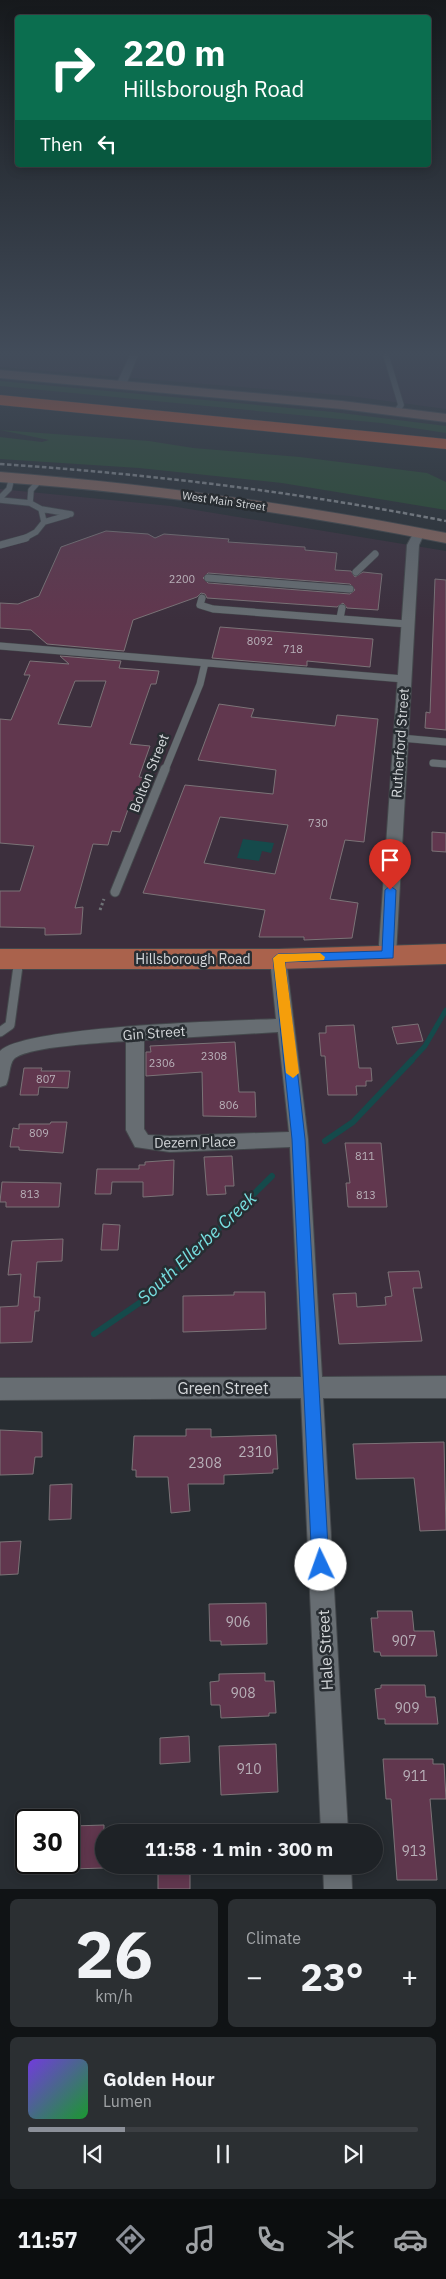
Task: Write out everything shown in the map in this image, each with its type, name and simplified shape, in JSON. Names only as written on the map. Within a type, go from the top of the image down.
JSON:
[{"type":"highway","points":[[303,443],[446,459]]},
{"type":"main road","name":"West Main Street","points":[[6,477],[215,499],[446,538]]},
{"type":"main road","name":"Hillsborough Road","points":[[10,959],[278,958],[446,954]]},
{"type":"street","name":"Rutherford Street","points":[[388,955],[387,945],[413,545],[419,532]]},
{"type":"street","name":"Hale Street","points":[[278,958],[299,1139],[335,1824]]},
{"type":"street","name":"Gin Street","points":[[0,1080],[4,1058],[22,1046],[53,1040],[287,1025]]},
{"type":"street","name":"Dezern Place","points":[[135,1034],[135,1130],[142,1142],[170,1144],[299,1139]]},
{"type":"street","name":"Green Street","points":[[0,1389],[446,1386]]},
{"type":"street","points":[[337,1874],[338,1889]]},
{"type":"lane","points":[[0,499],[9,489],[6,477]]},
{"type":"lane","points":[[30,503],[31,490],[40,480]]},
{"type":"lane","points":[[0,499],[30,503],[40,509],[71,514],[44,522],[38,530],[27,538],[0,546]]},
{"type":"lane","points":[[40,509],[44,522]]},
{"type":"lane","points":[[356,572],[375,554]]},
{"type":"lane","points":[[208,578],[350,589]]},
{"type":"lane","points":[[202,598],[200,605],[213,609],[408,624]]},
{"type":"lane","points":[[340,618],[342,608]]},
{"type":"lane","points":[[0,646],[404,679]]},
{"type":"lane","name":"Bolton Street","points":[[114,892],[200,684],[205,663]]},
{"type":"lane","points":[[401,738],[446,742]]},
{"type":"lane","points":[[433,763],[446,764]]},
{"type":"lane","points":[[0,1032],[10,1025],[10,959]]},
{"type":"shaded area","points":[[0,489],[171,506],[446,551],[446,1389],[0,1390]]},
{"type":"green space","points":[[0,443],[163,443],[193,448],[300,457],[427,473],[446,482],[446,510],[282,483],[139,468],[0,459]]},
{"type":"water","points":[[243,839],[274,843],[271,853],[262,851],[259,861],[237,858]]},
{"type":"building","points":[[106,531],[148,534],[155,538],[164,534],[229,539],[228,542],[305,547],[305,550],[337,553],[335,570],[351,571],[355,577],[363,572],[382,574],[378,610],[347,608],[343,603],[337,607],[207,598],[205,594],[201,593],[197,597],[133,620],[124,651],[47,644],[31,630],[0,628],[0,603],[18,604],[39,596],[61,547]],"holes":[[[208,573],[350,584],[355,590],[350,594],[208,583],[203,578]]]},
{"type":"building","points":[[435,579],[446,580],[446,730],[425,728],[426,712],[430,713]]},
{"type":"building","points":[[220,627],[373,639],[370,667],[307,661],[307,666],[212,658]]},
{"type":"building","points":[[60,656],[121,661],[119,668],[159,671],[156,684],[151,684],[130,744],[150,746],[139,777],[146,778],[140,802],[131,801],[120,832],[112,831],[108,845],[93,844],[75,908],[83,907],[81,934],[45,935],[45,928],[0,927],[0,891],[20,891],[34,846],[0,843],[0,719],[11,720],[30,675],[24,675],[30,661],[69,664]],"holes":[[[75,681],[106,681],[91,727],[58,724]]]},
{"type":"building","points":[[219,704],[254,709],[251,717],[335,726],[337,715],[378,719],[364,842],[345,840],[330,899],[358,903],[352,938],[304,940],[304,937],[259,937],[265,910],[143,893],[185,785],[273,794],[276,770],[198,760]],"holes":[[[220,817],[288,825],[275,874],[204,863]]]},
{"type":"building","points":[[432,832],[446,833],[446,852],[432,851]]},
{"type":"building","points":[[418,1024],[423,1041],[397,1044],[392,1027]]},
{"type":"building","points":[[354,1025],[359,1068],[371,1068],[372,1081],[366,1081],[366,1086],[356,1086],[357,1095],[328,1095],[325,1056],[321,1056],[319,1033],[326,1033],[326,1026]]},
{"type":"building","points":[[235,1042],[239,1092],[255,1092],[256,1117],[203,1116],[202,1072],[146,1076],[146,1052],[151,1052],[150,1046]]},
{"type":"building","points":[[24,1068],[42,1068],[41,1071],[70,1071],[68,1088],[39,1087],[38,1095],[20,1095]]},
{"type":"building","points":[[51,1122],[67,1122],[63,1153],[19,1150],[19,1147],[10,1147],[13,1128],[19,1129],[19,1124],[50,1124]]},
{"type":"building","points":[[345,1143],[381,1143],[387,1207],[348,1207],[346,1183],[350,1183]]},
{"type":"building","points":[[232,1156],[234,1186],[225,1186],[226,1194],[207,1195],[204,1157]]},
{"type":"building","points":[[174,1160],[173,1195],[143,1197],[143,1182],[112,1182],[111,1194],[95,1194],[97,1169],[139,1169],[139,1165],[145,1165],[145,1162]]},
{"type":"building","points":[[2,1182],[61,1183],[59,1207],[6,1207],[6,1202],[0,1202]]},
{"type":"building","points":[[103,1224],[120,1225],[118,1250],[101,1250]]},
{"type":"building","points":[[63,1239],[62,1261],[37,1262],[34,1297],[40,1297],[39,1311],[35,1311],[32,1342],[0,1343],[0,1307],[18,1306],[21,1274],[8,1275],[12,1241]]},
{"type":"building","points":[[419,1271],[422,1288],[413,1288],[422,1341],[339,1344],[333,1294],[356,1293],[357,1307],[386,1305],[385,1297],[392,1296],[388,1272]]},
{"type":"building","points":[[234,1292],[265,1292],[266,1329],[183,1332],[183,1296],[234,1295]]},
{"type":"building","points":[[186,1429],[211,1429],[211,1437],[276,1435],[278,1469],[273,1469],[273,1473],[224,1475],[224,1484],[188,1484],[190,1511],[171,1513],[168,1477],[136,1477],[136,1470],[132,1470],[134,1436],[186,1436]]},
{"type":"building","points":[[0,1430],[42,1432],[42,1457],[35,1457],[33,1474],[0,1475]]},
{"type":"building","points":[[444,1442],[446,1530],[420,1531],[414,1478],[356,1479],[353,1444]]},
{"type":"building","points":[[72,1484],[71,1519],[49,1520],[50,1485]]},
{"type":"building","points":[[21,1541],[18,1574],[0,1575],[0,1542]]},
{"type":"building","points":[[266,1603],[267,1644],[221,1645],[221,1641],[210,1641],[209,1604]]},
{"type":"building","points":[[377,1611],[412,1611],[414,1631],[434,1631],[437,1656],[381,1656],[380,1652],[374,1652],[371,1618],[378,1618]]},
{"type":"building","points":[[265,1673],[265,1681],[274,1681],[276,1713],[269,1713],[269,1716],[221,1718],[220,1705],[211,1705],[210,1682],[219,1681],[219,1674]]},
{"type":"building","points":[[381,1685],[425,1685],[426,1697],[435,1697],[438,1724],[385,1724],[385,1719],[378,1719],[375,1689],[381,1688]]},
{"type":"building","points":[[189,1736],[190,1762],[160,1764],[160,1738]]},
{"type":"building","points":[[276,1744],[278,1792],[221,1795],[219,1746]]},
{"type":"building","points":[[383,1759],[433,1759],[433,1764],[444,1764],[446,1799],[430,1799],[437,1880],[397,1880],[391,1799],[386,1799]]},
{"type":"building","points":[[95,1825],[95,1868],[80,1869],[80,1826]]},
{"type":"building","points":[[158,1874],[190,1874],[190,1889],[158,1889]]},
{"type":"waterway","name":"South Ellerbe Creek","points":[[411,1061],[425,1046],[446,1010]]},
{"type":"waterway","name":"South Ellerbe Creek","points":[[325,1141],[353,1122],[412,1060]]},
{"type":"waterway","name":"South Ellerbe Creek","points":[[94,1334],[154,1293],[272,1176]]},
{"type":"railway","points":[[0,464],[224,485],[335,501],[446,521]]},
{"type":"slow traffic","points":[[293,1073],[278,958],[320,957]]},
{"type":"route","points":[[321,1565],[299,1139],[278,958],[388,955],[390,890]]}]
